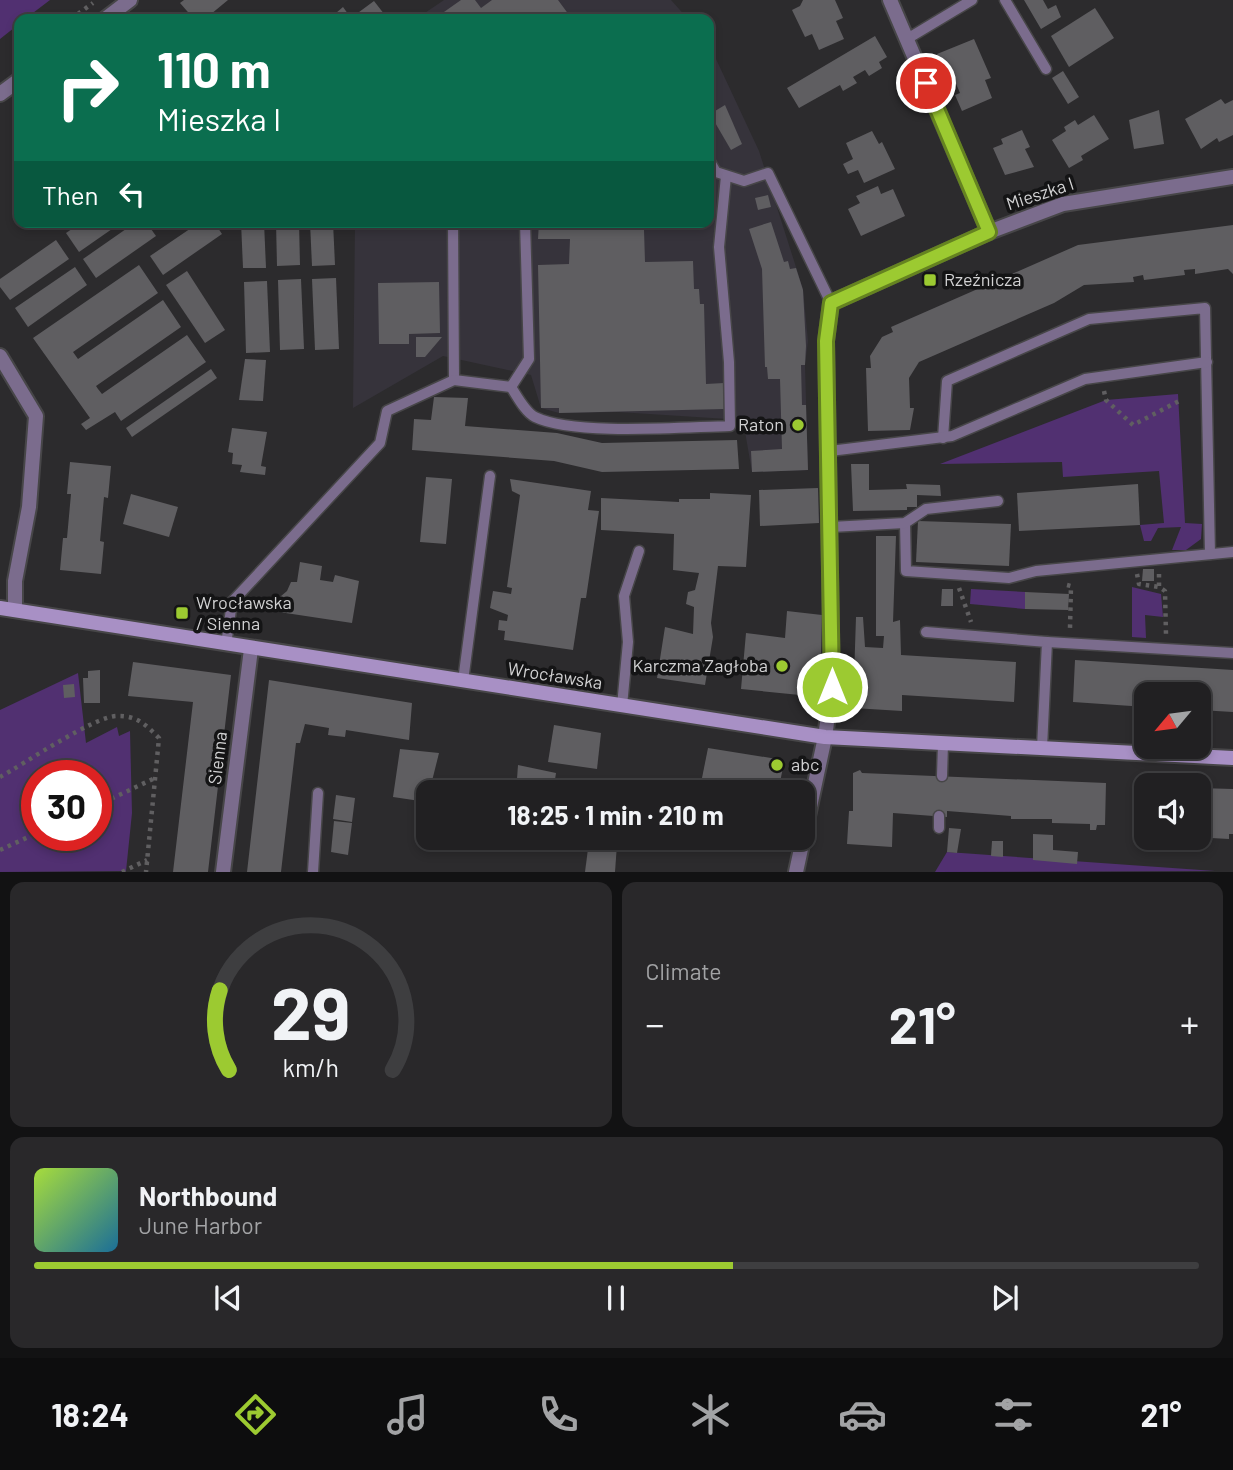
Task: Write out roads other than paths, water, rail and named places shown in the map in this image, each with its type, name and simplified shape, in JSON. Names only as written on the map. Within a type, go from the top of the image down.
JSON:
[{"type":"main road","name":"Wrocławska","points":[[0,608],[825,737],[1233,758]]},
{"type":"street","points":[[112,14],[130,0]]},
{"type":"street","points":[[890,0],[989,232]]},
{"type":"street","name":"Mieszka I","points":[[831,303],[989,232],[1063,204],[1233,177]]},
{"type":"street","points":[[796,872],[825,737],[832,687],[826,341],[831,303]]},
{"type":"street","points":[[0,356],[36,416],[29,507],[15,581],[15,610]]},
{"type":"street","name":"Sienna","points":[[223,872],[251,649]]},
{"type":"lane","points":[[907,39],[972,0]]},
{"type":"lane","points":[[1005,0],[1046,69]]},
{"type":"lane","points":[[714,169],[716,172],[744,181],[768,173],[831,303]]},
{"type":"lane","points":[[226,645],[232,602],[380,443],[387,411],[454,380],[511,387],[533,416],[567,425],[630,429],[730,426],[729,362],[719,247],[726,176]]},
{"type":"lane","points":[[453,228],[454,380]]},
{"type":"lane","points":[[511,387],[528,359],[525,228]]},
{"type":"lane","points":[[943,438],[947,381],[1089,319],[1205,308],[1210,554]]},
{"type":"lane","points":[[830,451],[943,438],[1085,379],[1207,362]]},
{"type":"lane","points":[[463,681],[489,475]]},
{"type":"lane","points":[[831,527],[905,523],[926,509],[998,501]]},
{"type":"lane","points":[[905,523],[906,571],[1009,578],[1036,571],[1233,552]]},
{"type":"lane","points":[[621,706],[628,642],[624,596],[639,551]]},
{"type":"lane","points":[[926,632],[1233,653]]},
{"type":"lane","points":[[1042,748],[1047,642]]},
{"type":"lane","points":[[942,776],[943,744]]},
{"type":"lane","points":[[313,872],[318,793]]},
{"type":"lane","points":[[939,816],[939,828]]},
{"type":"place","name":"Rzeźnicza","points":[[930,280]]},
{"type":"place","name":"Raton","points":[[798,425]]},
{"type":"place","name":"Wrocławska / Sienna","points":[[182,613]]},
{"type":"place","name":"Karczma Zagłoba","points":[[782,666]]},
{"type":"place","name":"abc","points":[[777,765]]}]
